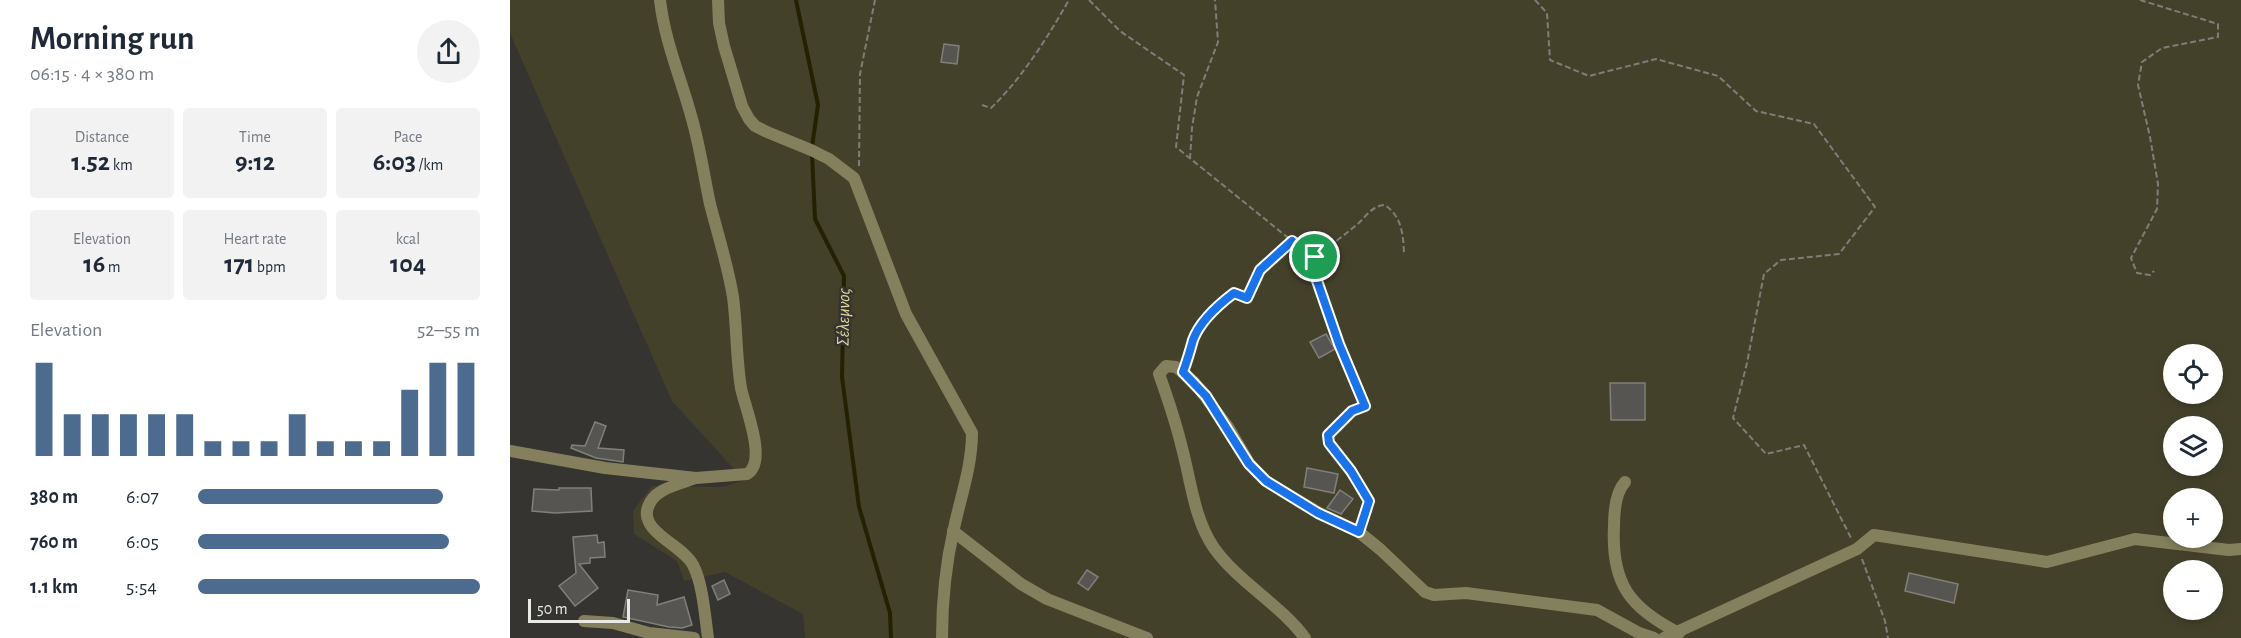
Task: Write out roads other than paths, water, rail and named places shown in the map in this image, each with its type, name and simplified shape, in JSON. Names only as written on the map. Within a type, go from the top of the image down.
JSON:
[{"type":"street","points":[[510,451],[605,468],[696,478],[747,474],[753,470],[757,458],[741,389],[733,296],[692,119],[666,39],[660,0]]},
{"type":"street","points":[[718,0],[719,22],[724,46],[742,106],[749,119],[755,126],[829,159],[854,178],[861,190],[906,314],[972,433],[972,450],[953,531],[942,615],[942,638]]},
{"type":"street","points":[[1305,638],[1216,550],[1208,539],[1198,514],[1174,418],[1159,374],[1163,368],[1170,365],[1183,372],[1206,396],[1249,464],[1266,481],[1318,513],[1359,532],[1425,592],[1434,595],[1466,593],[1597,610],[1654,638]]},
{"type":"street","points":[[696,478],[661,491],[650,502],[646,520],[652,528],[681,551],[693,566],[704,608],[708,638]]},
{"type":"street","points":[[1625,482],[1619,493],[1614,518],[1614,542],[1619,574],[1634,601],[1646,614],[1679,633]]},
{"type":"street","points":[[953,531],[1021,584],[1047,599],[1147,638]]},
{"type":"street","points":[[1664,638],[1857,549],[1874,535],[2047,562],[2136,539],[2229,550],[2241,549]]},
{"type":"street","points":[[584,621],[613,623],[649,633],[694,638]]},
{"type":"waterway","name":"Σέλεμνος","points":[[796,0],[818,105],[812,147]]},
{"type":"waterway","name":"Σέλεμνος","points":[[812,154],[815,219],[844,276],[842,377],[859,507],[890,613],[891,638]]}]
